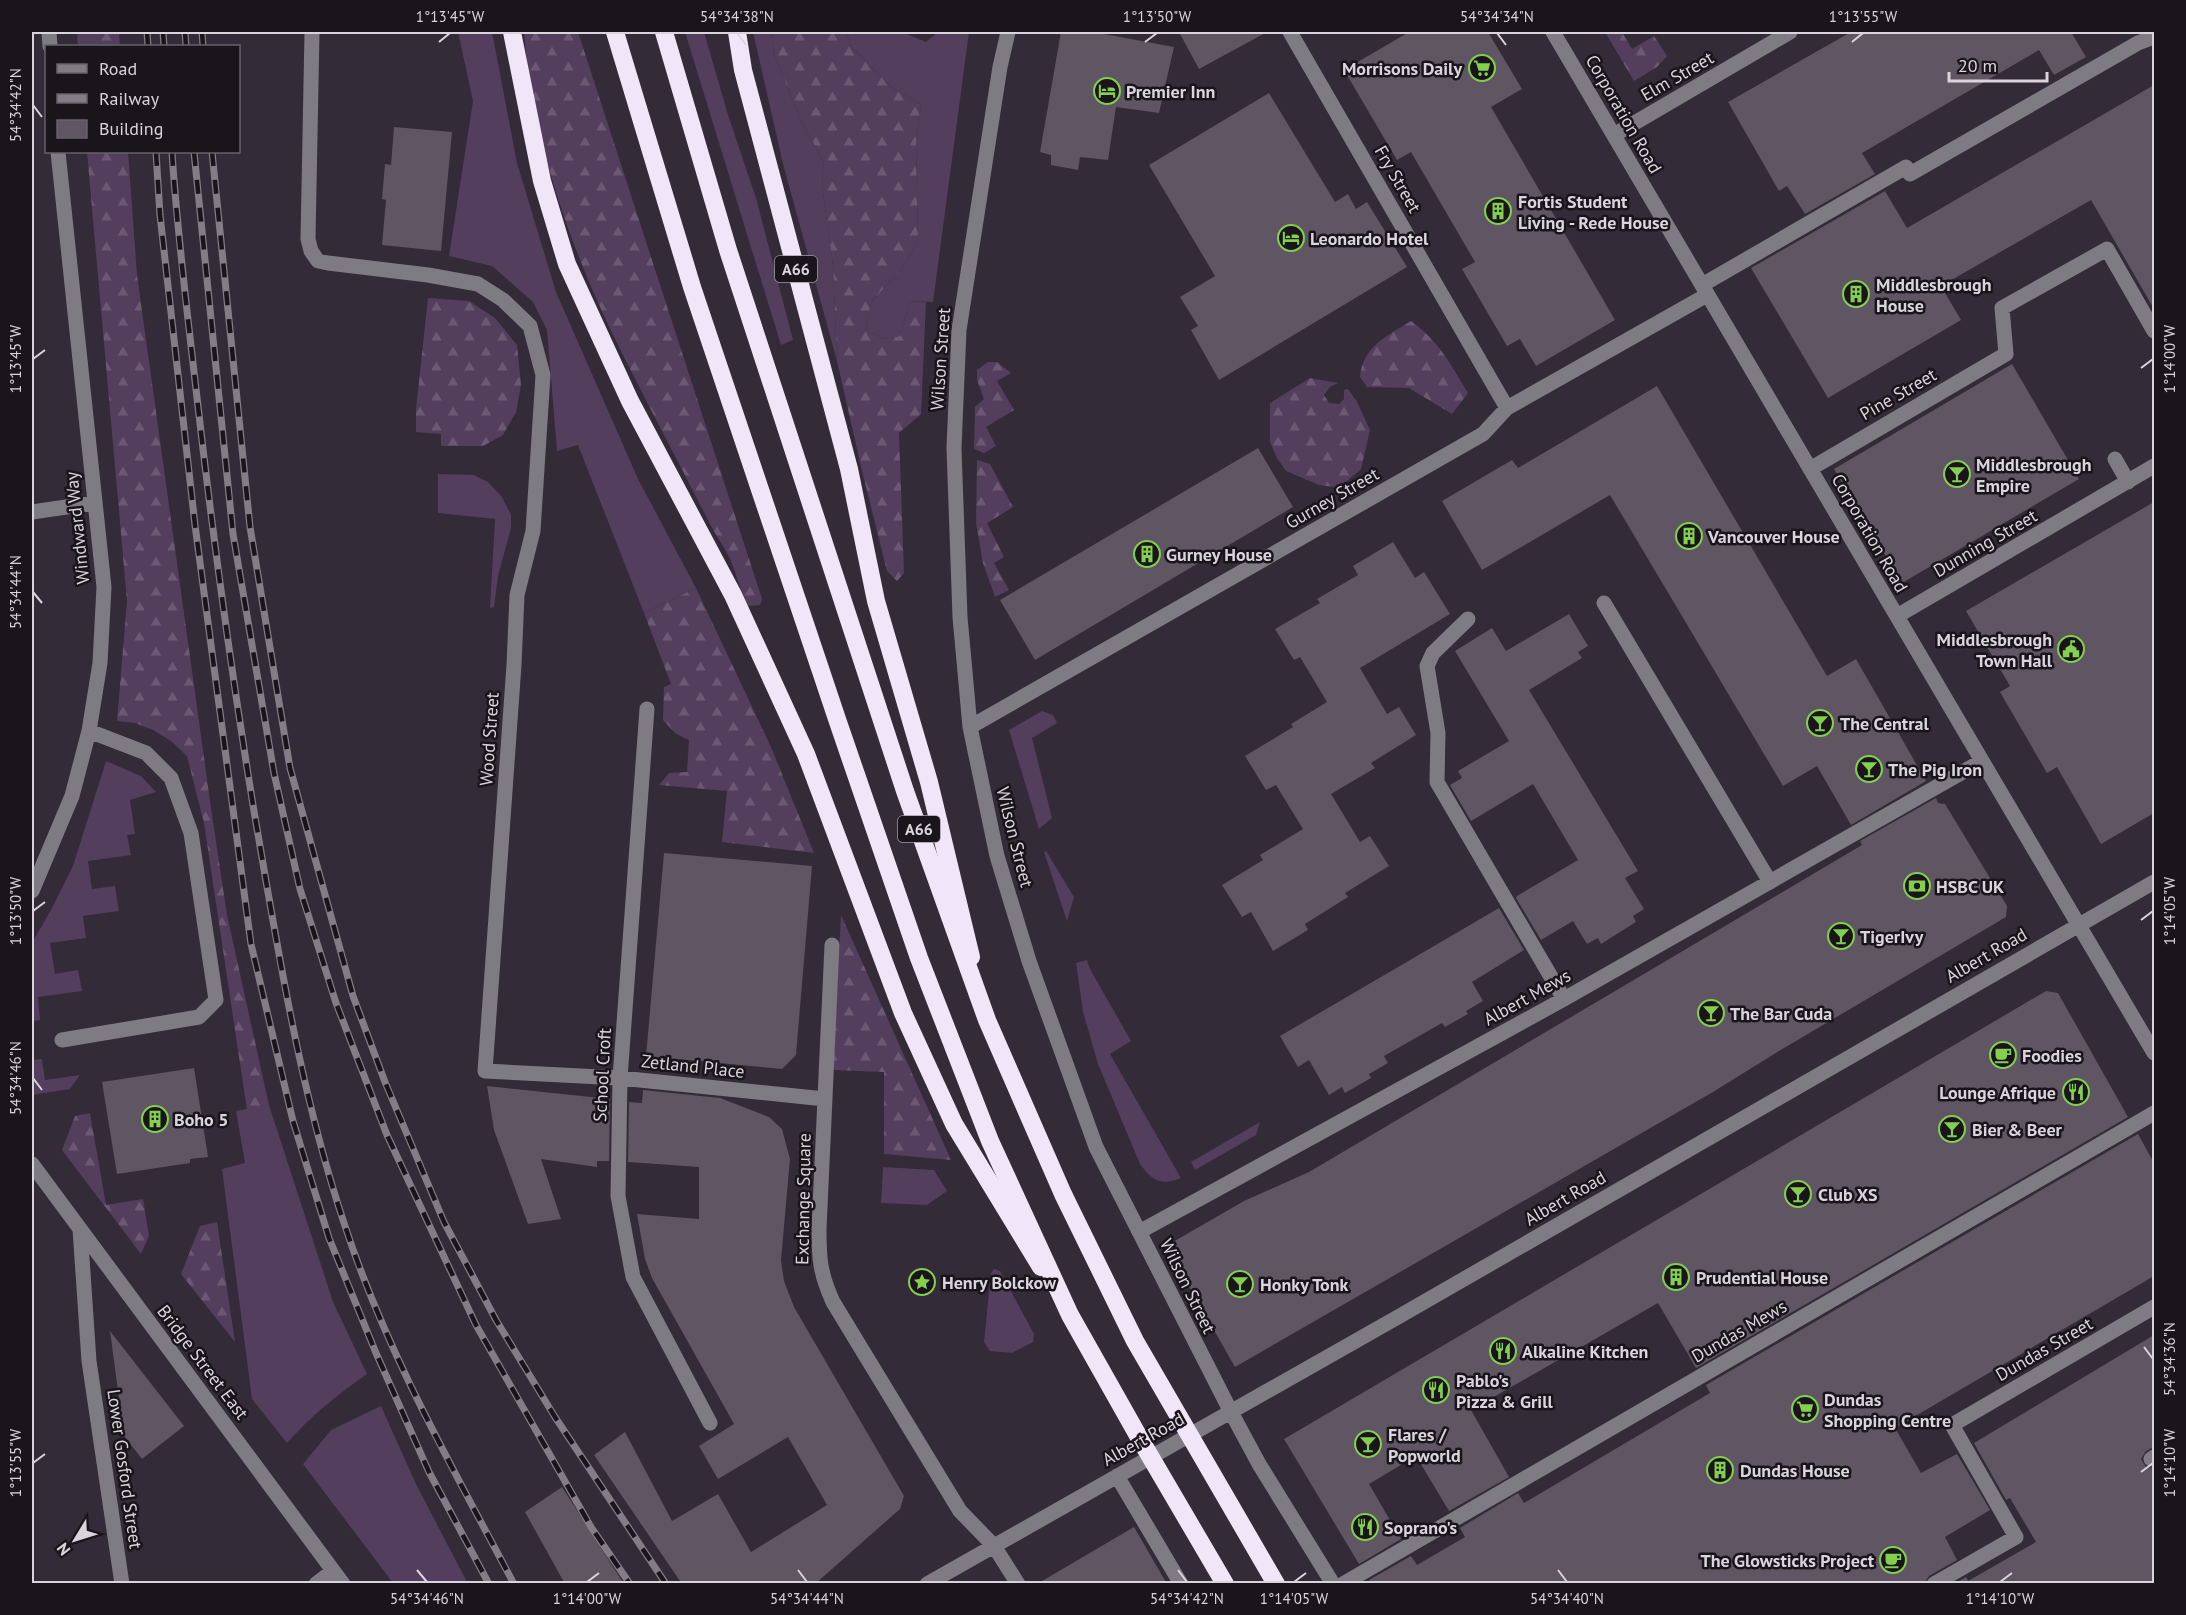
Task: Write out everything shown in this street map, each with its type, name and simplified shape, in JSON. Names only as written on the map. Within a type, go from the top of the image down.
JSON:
[{"type":"highway","points":[[512,32],[542,181],[567,264],[630,402],[733,595],[806,754],[903,1013],[954,1124],[1070,1315]]},
{"type":"highway","name":"A66","points":[[615,32],[692,287],[919,958],[990,1141],[1070,1315],[1225,1584]]},
{"type":"highway","name":"A66","points":[[664,32],[728,250],[905,791],[987,1020],[1063,1194],[1135,1341],[1276,1584]]},
{"type":"highway","name":"A66","points":[[736,32],[742,70],[849,469],[876,601],[929,782],[987,1020]]},
{"type":"street","name":"Wood Street","points":[[312,32],[308,239],[311,251],[318,261],[328,263],[428,275],[478,284],[502,300],[530,326],[543,375],[533,531],[517,595],[485,1071]]},
{"type":"street","name":"Wilson Street","points":[[1008,32],[1000,67],[959,330],[954,448],[956,527],[960,617],[970,727],[998,856],[1029,961],[1096,1147],[1259,1464],[1333,1584]]},
{"type":"street","name":"Fry Street","points":[[1290,32],[1507,408]]},
{"type":"street","name":"Corporation Road","points":[[1553,32],[2154,1053]]},
{"type":"street","name":"Elm Street","points":[[1614,135],[1790,32]]},
{"type":"street","name":"Gurney Street","points":[[970,727],[1483,434],[1507,408],[1906,167],[1910,174],[2138,43],[2154,37]]},
{"type":"street","name":"Windward Way","points":[[32,891],[72,796],[89,731],[100,663],[104,588],[58,153]]},
{"type":"street","name":"Pine Street","points":[[1810,469],[2006,354],[2002,308],[2018,307],[2107,249],[2154,331]]},
{"type":"street","points":[[2115,459],[2128,482]]},
{"type":"street","name":"Dunning Street","points":[[1897,616],[2154,466]]},
{"type":"street","points":[[32,512],[94,503]]},
{"type":"street","points":[[1604,603],[1770,882]]},
{"type":"street","points":[[1468,619],[1433,653],[1427,666],[1438,733],[1437,782],[1564,999]]},
{"type":"street","name":"School Croft","points":[[647,709],[620,1077],[618,1196],[633,1277],[710,1423]]},
{"type":"street","points":[[62,1040],[199,1017],[216,1000],[191,833],[171,778],[146,753],[89,731]]},
{"type":"street","name":"Albert Mews","points":[[1139,1232],[1564,999],[1982,761]]},
{"type":"street","name":"Albert Road","points":[[927,1584],[1398,1317],[2154,882]]},
{"type":"street","name":"Exchange Square","points":[[832,945],[819,1229],[819,1256],[823,1279],[833,1302],[960,1511],[994,1546],[1018,1584]]},
{"type":"street","name":"Zetland Place","points":[[485,1071],[620,1077],[825,1099]]},
{"type":"street","name":"Dundas Mews","points":[[1343,1584],[2154,1113]]},
{"type":"street","name":"Bridge Street East","points":[[32,1164],[343,1584]]},
{"type":"street","name":"Lower Gosford Street","points":[[80,1230],[89,1361],[122,1584]]},
{"type":"street","name":"Dundas Street","points":[[1934,1584],[2016,1537],[1952,1425],[2154,1307]]},
{"type":"street","points":[[1117,1476],[1181,1584]]},
{"type":"street","points":[[316,1584],[333,1571]]},
{"type":"green space","points":[[77,32],[119,32],[120,45],[78,45]]},
{"type":"green space","points":[[458,32],[492,32],[517,163],[556,292],[638,479],[696,588],[644,613],[578,445],[557,451],[547,330],[533,302],[492,266],[449,256],[473,101]]},
{"type":"green space","points":[[524,32],[578,32],[762,599],[760,605],[747,606],[730,559],[710,525],[629,367],[591,287],[547,162],[529,76]]},
{"type":"green space","points":[[685,32],[704,32],[729,118],[756,198],[793,340],[781,345]]},
{"type":"green space","points":[[753,32],[771,32],[774,54],[801,121],[824,162],[822,185],[833,266],[837,361],[783,164]]},
{"type":"green space","points":[[771,32],[846,32],[851,46],[891,87],[921,104],[916,144],[918,242],[901,270],[871,302],[866,330],[884,339],[900,336],[910,301],[926,302],[921,414],[899,433],[904,573],[897,581],[887,571],[837,361],[833,266],[822,185],[824,162],[801,121],[774,54]]},
{"type":"green space","points":[[846,32],[902,32],[926,42],[938,32],[969,32],[933,302],[910,301],[900,336],[884,339],[866,330],[871,302],[901,270],[918,242],[916,144],[921,104],[891,87],[851,46]]},
{"type":"green space","points":[[1605,32],[1622,32],[1632,49],[1654,36],[1667,56],[1657,67],[1634,81]]},
{"type":"green space","points":[[87,153],[128,153],[137,275],[211,808],[227,915],[269,1105],[247,1110],[204,823],[187,756],[171,741],[153,730],[135,723],[117,721],[127,601]]},
{"type":"green space","points":[[428,298],[469,301],[495,318],[517,345],[521,385],[516,412],[503,435],[483,446],[441,446],[441,434],[416,432],[416,409]]},
{"type":"green space","points":[[1411,321],[1437,345],[1468,393],[1452,414],[1409,388],[1367,387],[1360,377],[1362,366],[1371,350],[1385,337]]},
{"type":"green space","points":[[988,362],[997,362],[1011,373],[997,381],[1014,410],[986,427],[996,446],[984,453],[974,449],[975,407],[984,399],[977,380],[977,370]]},
{"type":"green space","points":[[1310,378],[1338,383],[1330,387],[1324,395],[1329,403],[1339,404],[1344,399],[1344,390],[1348,389],[1370,430],[1361,469],[1346,482],[1334,487],[1319,485],[1286,471],[1270,442],[1270,403]]},
{"type":"green space","points":[[977,460],[990,464],[1013,507],[987,523],[1004,557],[994,563],[1009,590],[995,597],[983,563],[976,523]]},
{"type":"green space","points":[[438,474],[474,475],[488,482],[502,497],[511,515],[511,528],[498,576],[494,607],[490,608],[495,519],[438,513]]},
{"type":"green space","points":[[696,588],[771,747],[814,853],[722,842],[727,791],[659,785],[669,773],[687,772],[689,740],[675,733],[663,720],[664,687],[671,684],[644,613]]},
{"type":"green space","points":[[1042,711],[1053,715],[1057,723],[1032,738],[1052,818],[1039,829],[1009,730]]},
{"type":"green space","points":[[106,761],[141,776],[156,792],[130,800],[135,834],[127,835],[131,855],[88,861],[92,889],[115,886],[119,911],[83,916],[86,938],[50,943],[55,974],[78,970],[82,991],[38,997],[40,1020],[32,1021],[32,943],[73,866]]},
{"type":"green space","points":[[1046,851],[1074,897],[1067,921],[1044,852]]},
{"type":"green space","points":[[841,915],[951,1160],[884,1154],[884,1072],[833,1070]]},
{"type":"green space","points":[[1087,960],[1131,1041],[1110,1054],[1181,1178],[1163,1182],[1153,1178],[1140,1164],[1098,1064],[1083,1012],[1076,963]]},
{"type":"green space","points":[[42,1059],[45,1080],[80,1075],[70,1089],[32,1095],[32,1060]]},
{"type":"green space","points":[[269,1105],[333,1302],[367,1374],[325,1406],[287,1443],[252,1399],[222,1169],[245,1163],[236,1111]]},
{"type":"green space","points":[[90,1113],[106,1205],[143,1199],[149,1236],[141,1254],[62,1150],[75,1116]]},
{"type":"green space","points":[[1260,1122],[1256,1135],[1195,1170],[1191,1162]]},
{"type":"green space","points":[[883,1167],[934,1170],[947,1191],[927,1205],[881,1203]]},
{"type":"green space","points":[[217,1222],[235,1342],[181,1274],[200,1226]]},
{"type":"green space","points":[[994,1269],[1000,1271],[1034,1334],[1033,1342],[1012,1353],[990,1351],[984,1342],[991,1273]]},
{"type":"green space","points":[[381,1406],[416,1484],[468,1584],[393,1583],[303,1464],[331,1430]]},
{"type":"building","name":"Premier Inn","points":[[1061,32],[1093,32],[1174,47],[1159,113],[1116,107],[1108,160],[1080,157],[1078,170],[1051,165],[1051,155],[1040,152]]},
{"type":"building","points":[[1179,32],[1267,32],[1199,69]]},
{"type":"building","name":"Fortis Student Living - Rede House","points":[[1409,32],[1488,32],[1522,89],[1491,107],[1615,320],[1536,366],[1520,339],[1507,346],[1462,269],[1475,262],[1411,152],[1397,160],[1344,70]]},
{"type":"building","points":[[1851,32],[2071,32],[2086,57],[2054,75],[2039,50],[1862,153],[1875,174],[1805,214],[1787,186],[1779,191],[1728,102]]},
{"type":"building","points":[[2154,85],[2154,309],[2091,200],[1941,286],[1961,320],[1828,398],[1751,268],[1885,191],[1907,228]]},
{"type":"building","name":"Leonardo Hotel","points":[[1269,93],[1335,202],[1348,194],[1356,209],[1367,202],[1407,267],[1219,380],[1191,330],[1198,326],[1180,297],[1215,276],[1149,165]]},
{"type":"building","points":[[394,127],[452,132],[441,251],[382,245],[386,200],[382,199],[385,164],[391,165]]},
{"type":"building","name":"Middlesbrough Empire","points":[[2012,364],[2079,479],[1902,583],[1834,469]]},
{"type":"building","name":"Vancouver House","points":[[1657,386],[1827,676],[1856,659],[1926,781],[1851,825],[1817,766],[1783,786],[1610,495],[1482,570],[1442,501],[1512,460],[1518,468]]},
{"type":"building","name":"Gurney House","points":[[1258,448],[1293,507],[1035,660],[1000,600]]},
{"type":"building","name":"Middlesbrough Town Hall","points":[[2154,502],[2154,813],[2101,844],[2057,767],[2047,773],[2000,692],[2010,686],[1966,611]]},
{"type":"building","points":[[1393,542],[1415,578],[1424,572],[1450,614],[1360,668],[1387,714],[1399,707],[1416,735],[1371,763],[1375,768],[1331,794],[1360,842],[1370,836],[1389,866],[1345,893],[1348,897],[1305,924],[1308,930],[1273,951],[1251,912],[1242,917],[1222,885],[1263,860],[1260,855],[1303,829],[1276,785],[1266,790],[1245,756],[1293,727],[1291,724],[1327,702],[1300,657],[1294,660],[1275,629],[1320,603],[1317,599],[1358,575],[1353,566]]},
{"type":"building","points":[[1569,614],[1588,646],[1578,652],[1582,658],[1529,690],[1638,871],[1625,878],[1644,909],[1633,916],[1636,922],[1601,944],[1598,938],[1587,944],[1573,921],[1541,940],[1516,898],[1578,860],[1533,784],[1471,821],[1450,785],[1462,778],[1458,771],[1509,741],[1455,651],[1492,628],[1506,651]]},
{"type":"building","points":[[1936,798],[1938,803],[1945,804],[2007,906],[2006,917],[1713,1092],[1235,1367],[1166,1246],[1244,1201],[1309,1172],[1862,845],[1860,841]]},
{"type":"building","points":[[664,853],[812,866],[796,1055],[782,1069],[646,1056]]},
{"type":"building","points":[[1499,908],[1524,950],[1472,982],[1483,1001],[1466,1011],[1468,1014],[1445,1027],[1442,1023],[1384,1056],[1388,1063],[1369,1074],[1371,1078],[1345,1093],[1342,1087],[1329,1095],[1309,1060],[1298,1067],[1280,1036]]},
{"type":"building","points":[[2046,991],[2058,993],[2128,1117],[1696,1368],[1658,1303],[1471,1410],[1509,1477],[1449,1511],[1416,1456],[1369,1484],[1401,1539],[1359,1564],[1284,1439]]},
{"type":"building","name":"Boho 5","points":[[194,1068],[208,1157],[190,1159],[190,1163],[117,1174],[102,1082]]},
{"type":"building","points":[[487,1086],[610,1099],[609,1161],[597,1161],[597,1167],[541,1159],[561,1219],[528,1224],[494,1130]]},
{"type":"building","points":[[643,1090],[720,1098],[769,1117],[782,1129],[790,1159],[781,1260],[784,1281],[794,1307],[904,1496],[900,1509],[815,1584],[682,1584],[594,1455],[625,1432],[672,1521],[718,1494],[751,1552],[827,1505],[788,1437],[718,1479],[699,1446],[734,1424],[652,1278],[645,1259],[637,1214],[699,1219],[699,1167],[628,1162],[629,1102],[642,1103]]},
{"type":"building","name":"Dundas Shopping Centre","points":[[2138,1134],[2154,1163],[2154,1276],[1895,1428],[1921,1473],[1957,1454],[1990,1510],[1945,1537],[1957,1560],[1929,1576],[1924,1584],[1371,1584],[1369,1580],[1411,1556],[1417,1565],[1465,1537],[1460,1528],[1518,1493],[1524,1503],[1710,1393],[1706,1385]]},
{"type":"building","points":[[110,1331],[184,1426],[142,1459],[124,1436]]},
{"type":"building","points":[[2154,1335],[2154,1447],[2146,1451],[2141,1459],[2146,1467],[2154,1468],[2154,1584],[1954,1584],[1966,1577],[1968,1581],[2036,1542],[2010,1498],[2006,1500],[1974,1443]]},
{"type":"building","points":[[562,1487],[624,1584],[565,1584],[525,1512]]},
{"type":"building","points":[[1134,1527],[1167,1584],[1037,1584]]},
{"type":"railway","points":[[147,32],[148,45]]},
{"type":"railway","points":[[163,32],[164,45]]},
{"type":"railway","points":[[185,32],[186,45]]},
{"type":"railway","points":[[202,32],[203,45]]},
{"type":"railway","points":[[156,153],[160,215],[195,525],[251,944],[293,1121],[329,1238],[376,1353],[429,1472],[489,1584]]},
{"type":"railway","points":[[172,153],[189,330],[230,653],[272,916],[315,1124],[345,1226],[380,1318],[444,1452],[514,1584]]},
{"type":"railway","points":[[194,153],[233,534],[274,773],[300,889],[336,1003],[387,1135],[476,1325],[591,1527],[630,1584]]},
{"type":"railway","points":[[212,153],[250,527],[290,768],[353,996],[385,1082],[444,1222],[496,1320],[555,1417],[666,1584]]},
{"type":"place","name":"Morrisons Daily","points":[[1482,68]]},
{"type":"place","name":"Premier Inn","points":[[1107,91]]},
{"type":"place","name":"Fortis Student Living - Rede House","points":[[1498,211]]},
{"type":"place","name":"Leonardo Hotel","points":[[1291,238]]},
{"type":"place","name":"Middlesbrough House","points":[[1856,294]]},
{"type":"place","name":"Middlesbrough Empire","points":[[1957,474]]},
{"type":"place","name":"Vancouver House","points":[[1689,536]]},
{"type":"place","name":"Gurney House","points":[[1147,554]]},
{"type":"place","name":"Middlesbrough Town Hall","points":[[2071,649]]},
{"type":"place","name":"The Central","points":[[1820,723]]},
{"type":"place","name":"The Pig Iron","points":[[1869,769]]},
{"type":"place","name":"HSBC UK","points":[[1917,886]]},
{"type":"place","name":"TigerIvy","points":[[1841,936]]},
{"type":"place","name":"The Bar Cuda","points":[[1711,1013]]},
{"type":"place","name":"Foodies","points":[[2003,1055]]},
{"type":"place","name":"Lounge Afrique","points":[[2076,1092]]},
{"type":"place","name":"Boho 5","points":[[155,1119]]},
{"type":"place","name":"Bier & Beer","points":[[1952,1129]]},
{"type":"place","name":"Club XS","points":[[1798,1194]]},
{"type":"place","name":"Prudential House","points":[[1676,1277]]},
{"type":"place","name":"Henry Bolckow","points":[[922,1282]]},
{"type":"place","name":"Honky Tonk","points":[[1240,1284]]},
{"type":"place","name":"Alkaline Kitchen","points":[[1503,1351]]},
{"type":"place","name":"Pablo's Pizza & Grill","points":[[1436,1390]]},
{"type":"place","name":"Dundas Shopping Centre","points":[[1805,1409]]},
{"type":"place","name":"Flares / Popworld","points":[[1368,1444]]},
{"type":"place","name":"Dundas House","points":[[1720,1470]]},
{"type":"place","name":"Soprano's","points":[[1365,1527]]},
{"type":"place","name":"The Glowsticks Project","points":[[1893,1560]]}]
